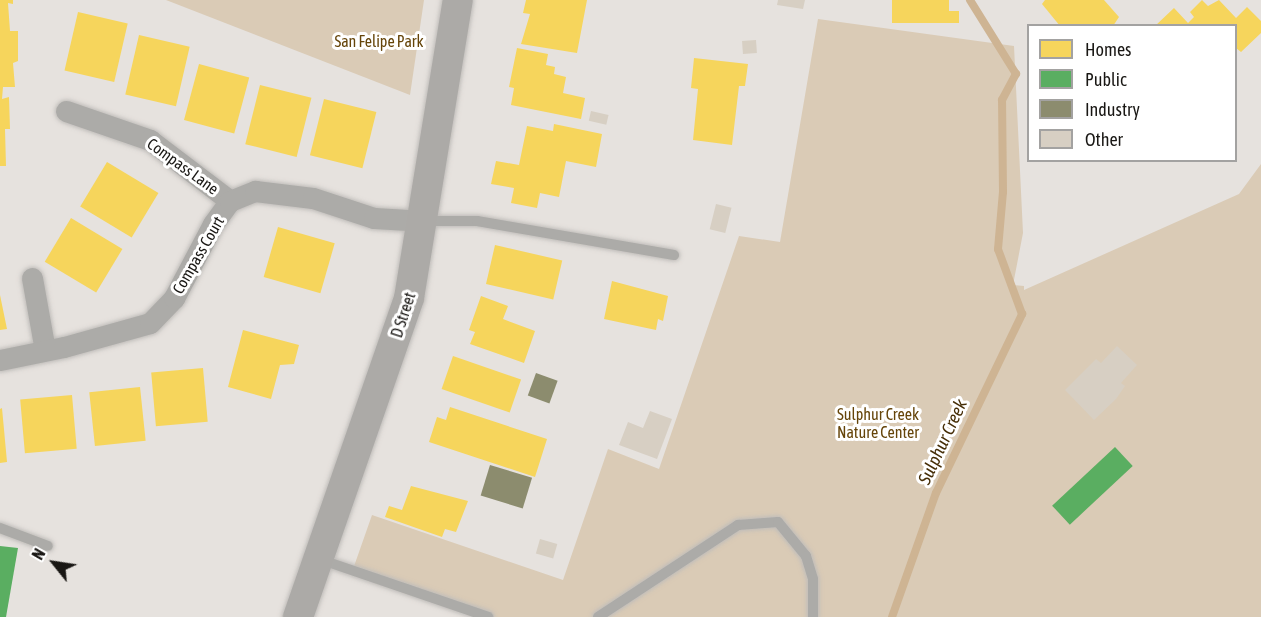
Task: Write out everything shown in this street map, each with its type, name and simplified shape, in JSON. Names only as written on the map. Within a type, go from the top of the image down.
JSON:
[{"type":"main road","name":"D Street","points":[[298,617],[409,298],[425,221],[459,0]]},
{"type":"street","name":"Compass Lane","points":[[66,111],[150,140],[231,201]]},
{"type":"street","name":"Compass Court","points":[[0,360],[150,323],[174,298],[213,224],[231,201],[255,191],[313,198],[374,218],[425,221]]},
{"type":"street","points":[[32,278],[45,350]]},
{"type":"lane","points":[[425,221],[477,221],[674,255]]},
{"type":"lane","points":[[598,617],[738,525],[778,522],[806,556],[813,579],[813,617]]},
{"type":"lane","points":[[0,528],[48,546]]},
{"type":"lane","points":[[319,559],[488,617]]},
{"type":"green space","name":"San Felipe Park","points":[[166,0],[424,0],[410,95]]},
{"type":"green space","name":"Sulphur Creek Nature Center","points":[[818,19],[1014,46],[1023,233],[1013,285],[1024,286],[1024,290],[1239,194],[1261,164],[1261,617],[478,617],[352,572],[372,515],[563,580],[608,449],[659,469],[739,236],[780,242]]},
{"type":"building: Homes","points":[[0,0],[13,0],[13,4],[8,3],[10,31],[18,31],[18,61],[13,63],[15,87],[3,87],[2,99],[9,97],[10,129],[5,129],[6,166],[0,166]]},
{"type":"building: Homes","points":[[526,0],[587,0],[577,53],[521,44],[530,14],[523,13]]},
{"type":"building: Homes","points":[[892,0],[949,0],[949,11],[959,11],[959,23],[892,23]]},
{"type":"building: Homes","points":[[1045,0],[1104,0],[1119,17],[1114,24],[1058,24],[1042,4]]},
{"type":"building: Homes","points":[[1202,0],[1208,6],[1219,0],[1236,18],[1247,7],[1261,21],[1261,33],[1241,52],[1237,49],[1237,24],[1157,24],[1174,8],[1188,23],[1194,17],[1190,12]]},
{"type":"building: Homes","points":[[78,12],[128,23],[114,82],[65,70]]},
{"type":"building: Homes","points":[[139,35],[190,47],[176,106],[125,94]]},
{"type":"building: Homes","points":[[517,48],[548,54],[546,65],[555,67],[554,74],[566,77],[563,93],[585,98],[581,119],[511,105],[514,88],[509,87]]},
{"type":"building: Homes","points":[[694,58],[748,64],[745,86],[739,86],[732,145],[693,140],[698,89],[691,88]]},
{"type":"building: Homes","points":[[199,64],[249,77],[234,133],[184,120]]},
{"type":"building: Homes","points":[[260,85],[311,98],[297,157],[245,144]]},
{"type":"building: Homes","points":[[324,99],[376,112],[362,168],[310,155]]},
{"type":"building: Homes","points":[[554,124],[602,134],[596,167],[566,161],[559,197],[540,193],[537,208],[511,203],[514,188],[491,184],[496,161],[519,165],[527,126],[553,131]]},
{"type":"building: Homes","points":[[107,162],[158,193],[132,237],[80,207]]},
{"type":"building: Homes","points":[[71,218],[122,249],[96,293],[45,262]]},
{"type":"building: Homes","points":[[278,227],[335,243],[320,293],[264,277]]},
{"type":"building: Homes","points":[[495,245],[562,261],[553,299],[486,284]]},
{"type":"building: Homes","points":[[612,281],[668,296],[663,321],[658,319],[656,330],[604,319]]},
{"type":"building: Homes","points":[[0,295],[7,329],[0,330]]},
{"type":"building: Homes","points":[[481,296],[508,306],[503,319],[535,331],[524,363],[470,344],[475,332],[469,330]]},
{"type":"building: Homes","points":[[243,330],[299,345],[294,364],[280,365],[271,399],[228,387]]},
{"type":"building: Homes","points":[[453,356],[521,379],[510,413],[442,389]]},
{"type":"building: Homes","points":[[203,368],[208,422],[156,426],[151,373]]},
{"type":"building: Homes","points":[[140,387],[146,441],[95,446],[89,392]]},
{"type":"building: Homes","points":[[72,395],[77,449],[25,453],[20,400]]},
{"type":"building: Homes","points":[[450,407],[547,439],[535,477],[429,442],[437,417],[446,420]]},
{"type":"building: Homes","points":[[2,408],[7,462],[0,463],[0,409]]},
{"type":"building: Homes","points":[[411,486],[468,501],[456,532],[445,529],[442,537],[385,517],[389,506],[402,510]]},
{"type":"building: Public","points":[[1115,447],[1133,466],[1070,525],[1052,506]]},
{"type":"building: Public","points":[[0,546],[18,548],[6,617],[0,617]]},
{"type":"building: Industry","points":[[536,373],[558,381],[549,403],[528,396]]},
{"type":"building: Industry","points":[[490,465],[532,478],[523,508],[481,496]]},
{"type":"building: Other","points":[[778,0],[805,0],[803,9],[777,5]]},
{"type":"building: Other","points":[[756,40],[757,53],[743,54],[742,41]]},
{"type":"building: Other","points":[[591,111],[609,115],[606,125],[589,121]]},
{"type":"building: Other","points":[[716,204],[732,208],[725,233],[710,229]]},
{"type":"building: Other","points":[[1117,346],[1137,365],[1121,383],[1125,386],[1116,399],[1094,420],[1065,390],[1096,359],[1101,363]]},
{"type":"building: Other","points":[[650,411],[672,419],[657,459],[619,445],[628,422],[643,428]]},
{"type":"building: Other","points":[[540,539],[557,544],[553,558],[536,553]]},
{"type":"waterway","name":"Sulphur Creek","points":[[892,617],[936,493],[1022,314],[998,249],[1003,192],[1002,100],[1016,74],[970,0]]}]
